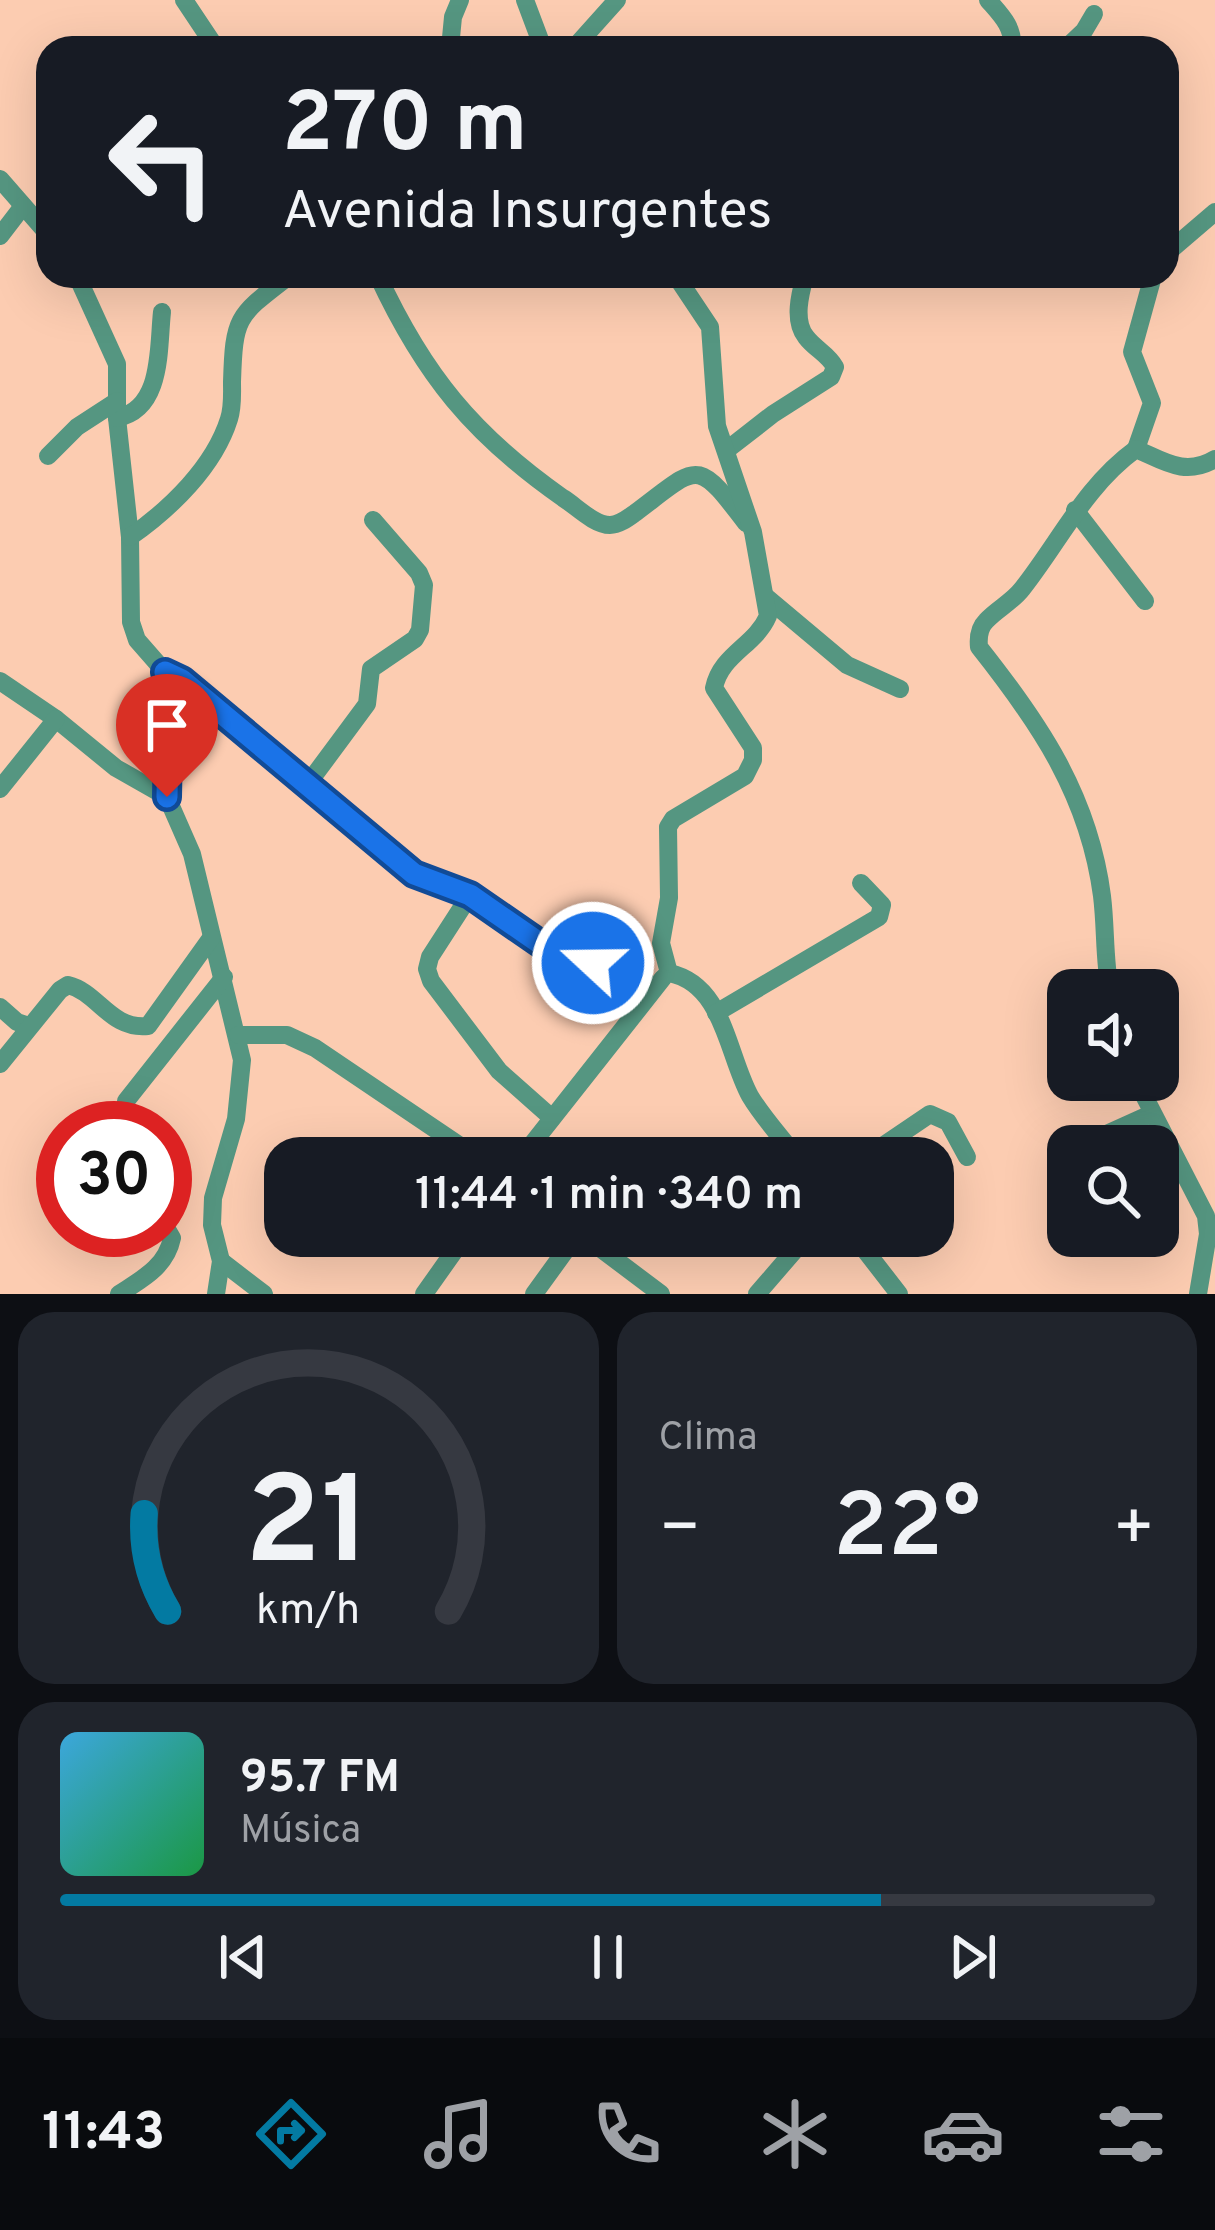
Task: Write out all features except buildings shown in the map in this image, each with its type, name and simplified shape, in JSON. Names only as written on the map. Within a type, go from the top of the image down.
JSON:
[{"type":"street","points":[[184,0],[208,36]]},
{"type":"street","points":[[451,36],[460,0]]},
{"type":"street","points":[[525,0],[538,36]]},
{"type":"street","points":[[585,36],[617,0]]},
{"type":"street","points":[[988,0],[1013,36]]},
{"type":"street","points":[[1079,36],[1094,14]]},
{"type":"street","points":[[0,179],[36,221]]},
{"type":"street","points":[[0,236],[23,206]]},
{"type":"street","points":[[1179,243],[1215,212]]},
{"type":"street","points":[[82,288],[117,364],[130,537],[131,622],[137,640],[165,672],[182,680],[414,874],[470,895],[551,951],[661,980],[698,983],[751,1096],[781,1137]]},
{"type":"street","points":[[130,537],[157,517],[211,457],[231,415],[239,320],[273,288]]},
{"type":"street","points":[[384,288],[407,339],[460,412],[532,477],[594,519],[610,525],[625,521],[683,476],[699,473],[713,480],[753,532]]},
{"type":"street","points":[[537,1137],[661,980],[669,898],[668,827],[745,776],[750,767],[753,748],[714,688],[720,666],[765,624],[766,597],[753,532],[717,425],[710,327],[684,288]]},
{"type":"street","points":[[728,449],[831,377],[832,360],[806,337],[799,324],[804,288]]},
{"type":"street","points":[[1108,969],[1101,894],[1077,801],[1056,752],[979,647],[978,635],[984,622],[1022,590],[1098,482],[1136,449],[1152,404],[1132,352],[1150,288]]},
{"type":"street","points":[[48,455],[77,427],[117,410],[135,411],[151,392],[162,312]]},
{"type":"street","points":[[1136,449],[1188,469],[1215,459]]},
{"type":"street","points":[[1076,510],[1145,601]]},
{"type":"street","points":[[307,784],[367,704],[371,669],[407,645],[420,630],[424,585],[419,573],[373,520]]},
{"type":"street","points":[[766,597],[847,665],[900,689]]},
{"type":"street","points":[[165,672],[169,689],[167,797],[192,854],[242,1060],[236,1118],[212,1198],[212,1225],[221,1261],[216,1294]]},
{"type":"street","points":[[4,692],[56,718],[116,768],[167,797]]},
{"type":"street","points":[[0,789],[56,718]]},
{"type":"street","points":[[716,1013],[872,922],[883,911],[882,905],[861,883]]},
{"type":"street","points":[[470,895],[430,957],[431,982],[499,1071],[552,1118]]},
{"type":"street","points":[[0,1064],[60,990],[74,985],[110,1017],[148,1026],[211,938]]},
{"type":"street","points":[[126,1101],[224,977]]},
{"type":"street","points":[[0,1007],[16,1022],[29,1026]]},
{"type":"street","points":[[238,1035],[287,1035],[315,1048],[447,1137]]},
{"type":"street","points":[[1145,1101],[1212,1231],[1204,1286]]},
{"type":"street","points":[[897,1137],[930,1114],[948,1122],[967,1156]]},
{"type":"street","points":[[1127,1125],[1151,1114]]},
{"type":"street","points":[[118,1294],[165,1257]]},
{"type":"street","points":[[424,1294],[450,1257]]},
{"type":"street","points":[[534,1294],[563,1257]]},
{"type":"street","points":[[603,1257],[637,1287],[662,1294]]},
{"type":"street","points":[[757,1294],[789,1257]]},
{"type":"street","points":[[870,1257],[899,1294]]},
{"type":"street","points":[[221,1261],[264,1294]]},
{"type":"route","points":[[167,797],[169,689],[165,672],[182,680],[414,874],[470,895],[551,951],[593,963]]}]
